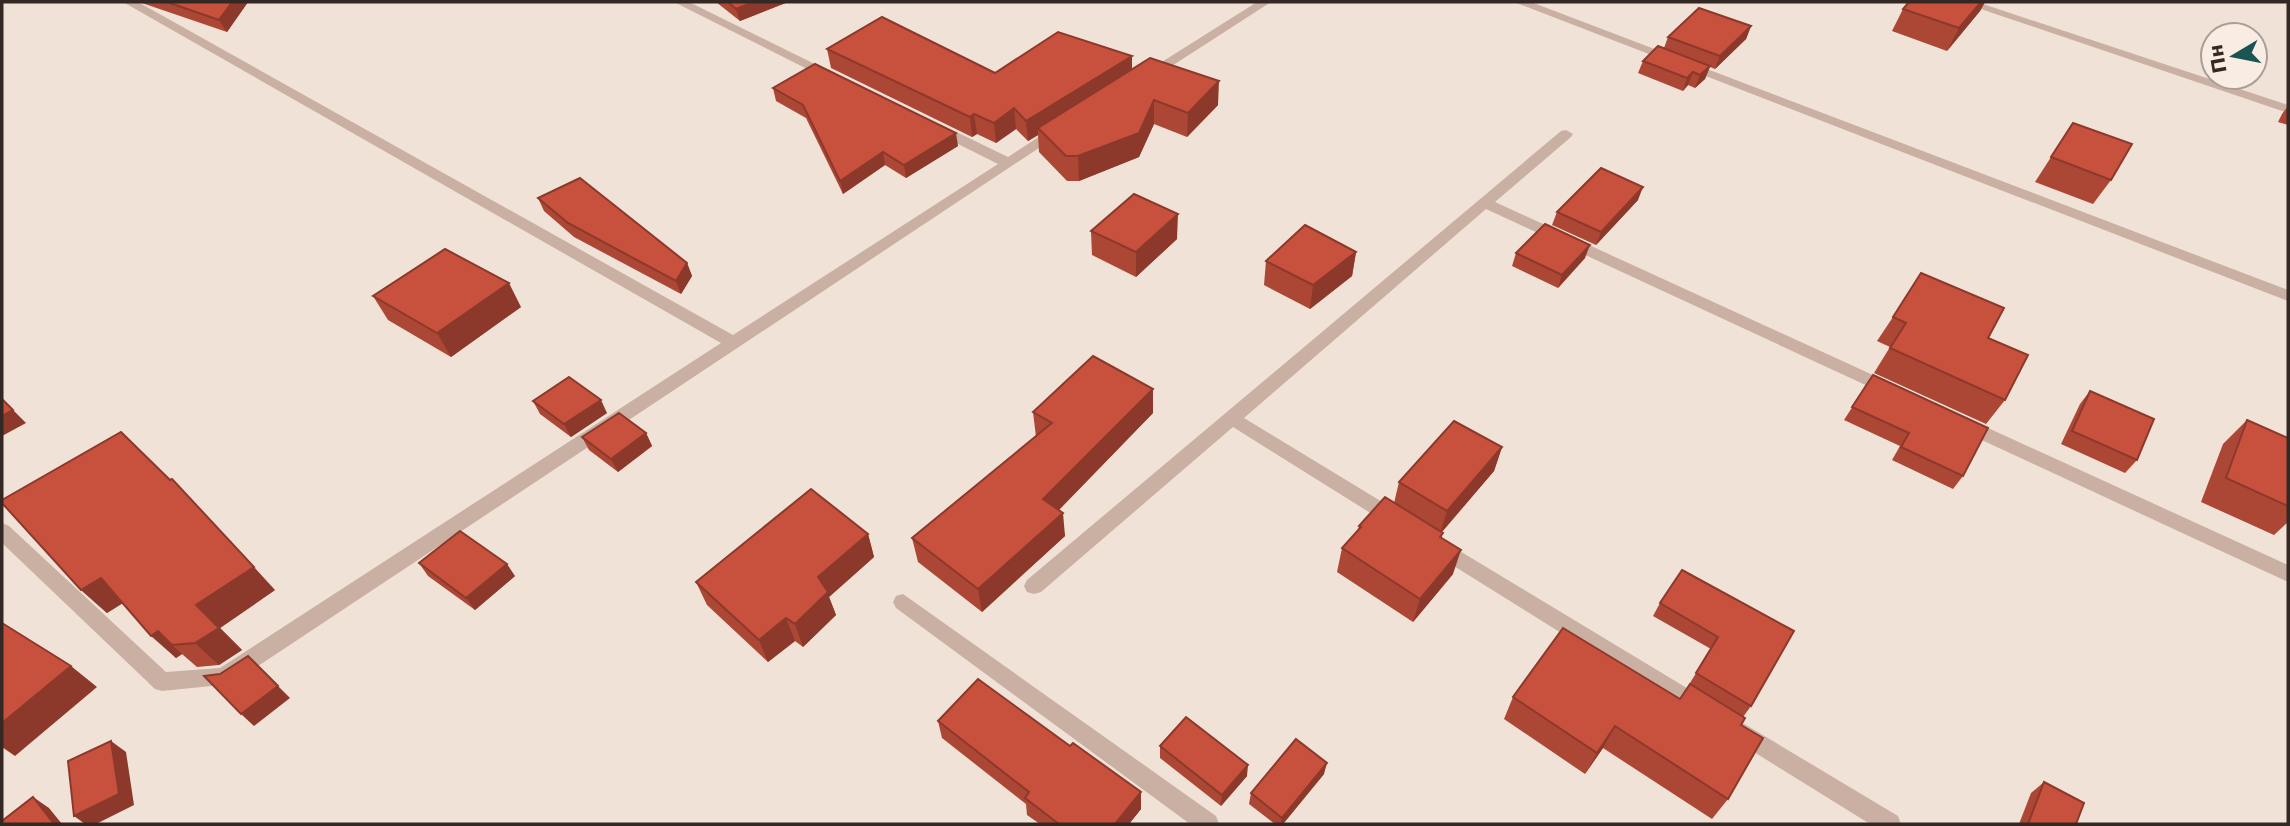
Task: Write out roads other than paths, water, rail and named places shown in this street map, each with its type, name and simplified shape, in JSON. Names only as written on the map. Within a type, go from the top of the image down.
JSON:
[{"type":"street","points":[[129,2],[733,343]]},
{"type":"street","points":[[680,2],[850,85]]},
{"type":"street","points":[[1125,90],[1265,2]]},
{"type":"street","points":[[1520,2],[2288,296]]},
{"type":"street","points":[[1966,2],[2288,108]]},
{"type":"street","points":[[2,531],[162,682],[224,677],[1078,119]]},
{"type":"street","points":[[923,121],[1008,163]]},
{"type":"street","points":[[1034,586],[1566,134]]},
{"type":"street","points":[[1485,203],[1912,400]]},
{"type":"street","points":[[1950,417],[2288,574]]},
{"type":"street","points":[[1231,418],[1890,824]]},
{"type":"street","points":[[902,602],[1208,824]]}]
